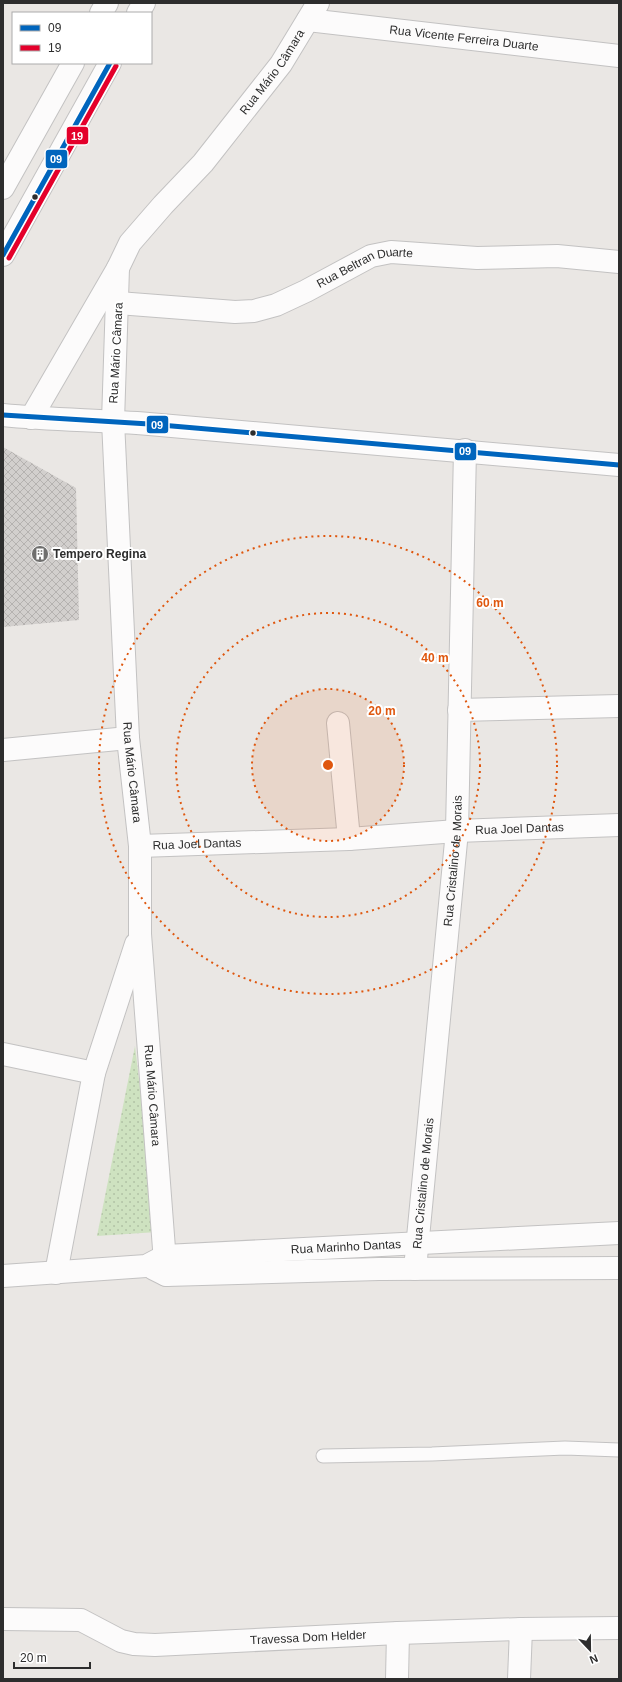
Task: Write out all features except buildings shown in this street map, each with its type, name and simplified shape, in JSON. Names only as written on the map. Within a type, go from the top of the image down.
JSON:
[{"type":"street","points":[[102,12],[106,3]]},
{"type":"street","points":[[139,12],[144,3]]},
{"type":"street","name":"Rua Vicente Ferreira Duarte","points":[[313,12],[619,56]]},
{"type":"street","name":"Rua Mário Câmara","points":[[31,418],[118,268],[130,243],[213,152],[281,64],[313,12]]},
{"type":"street","points":[[3,188],[72,64]]},
{"type":"street","points":[[3,255],[109,64]]},
{"type":"street","name":"Rua Beltran Duarte","points":[[118,303],[235,312],[254,311],[282,302],[371,256],[391,252],[477,258],[557,256],[619,262]]},
{"type":"street","name":"Rua Mário Câmara","points":[[118,268],[118,303],[112,421],[128,738],[140,846],[140,934],[159,1266]]},
{"type":"street","points":[[3,415],[31,418],[112,421],[464,450],[619,465]]},
{"type":"street","name":"Rua Cristalino de Morais","points":[[415,1269],[456,831],[464,450]]},
{"type":"street","points":[[459,710],[619,706]]},
{"type":"street","points":[[338,723],[349,839]]},
{"type":"street","points":[[3,750],[128,738]]},
{"type":"street","name":"Rua Joel Dantas","points":[[140,846],[349,839],[456,831],[619,825]]},
{"type":"street","points":[[56,1273],[94,1073],[140,934]]},
{"type":"street","points":[[3,1054],[94,1073]]},
{"type":"street","name":"Rua Marinho Dantas","points":[[3,1276],[159,1266],[417,1243],[619,1233]]},
{"type":"street","name":"Rua Marinho Dantas","points":[[159,1266],[415,1269],[619,1268]]},
{"type":"street","name":"Travessa Dom Helder","points":[[3,1619],[81,1620],[121,1641],[141,1645],[398,1633],[521,1629],[619,1628]]},
{"type":"street","points":[[519,1679],[521,1629]]},
{"type":"street","points":[[398,1633],[398,1679]]},
{"type":"lane","points":[[323,1456],[432,1454],[565,1448],[619,1450]]},
{"type":"green space","points":[[135,1046],[157,1232],[97,1236]]},
{"type":"transit line","name":"09","points":[[3,255],[109,64]]},
{"type":"transit line","name":"19","points":[[9,258],[116,66]]},
{"type":"transit line","name":"09","points":[[3,415],[149,424],[619,465]]},
{"type":"place","name":"Tempero Regina","points":[[40,554]]}]
